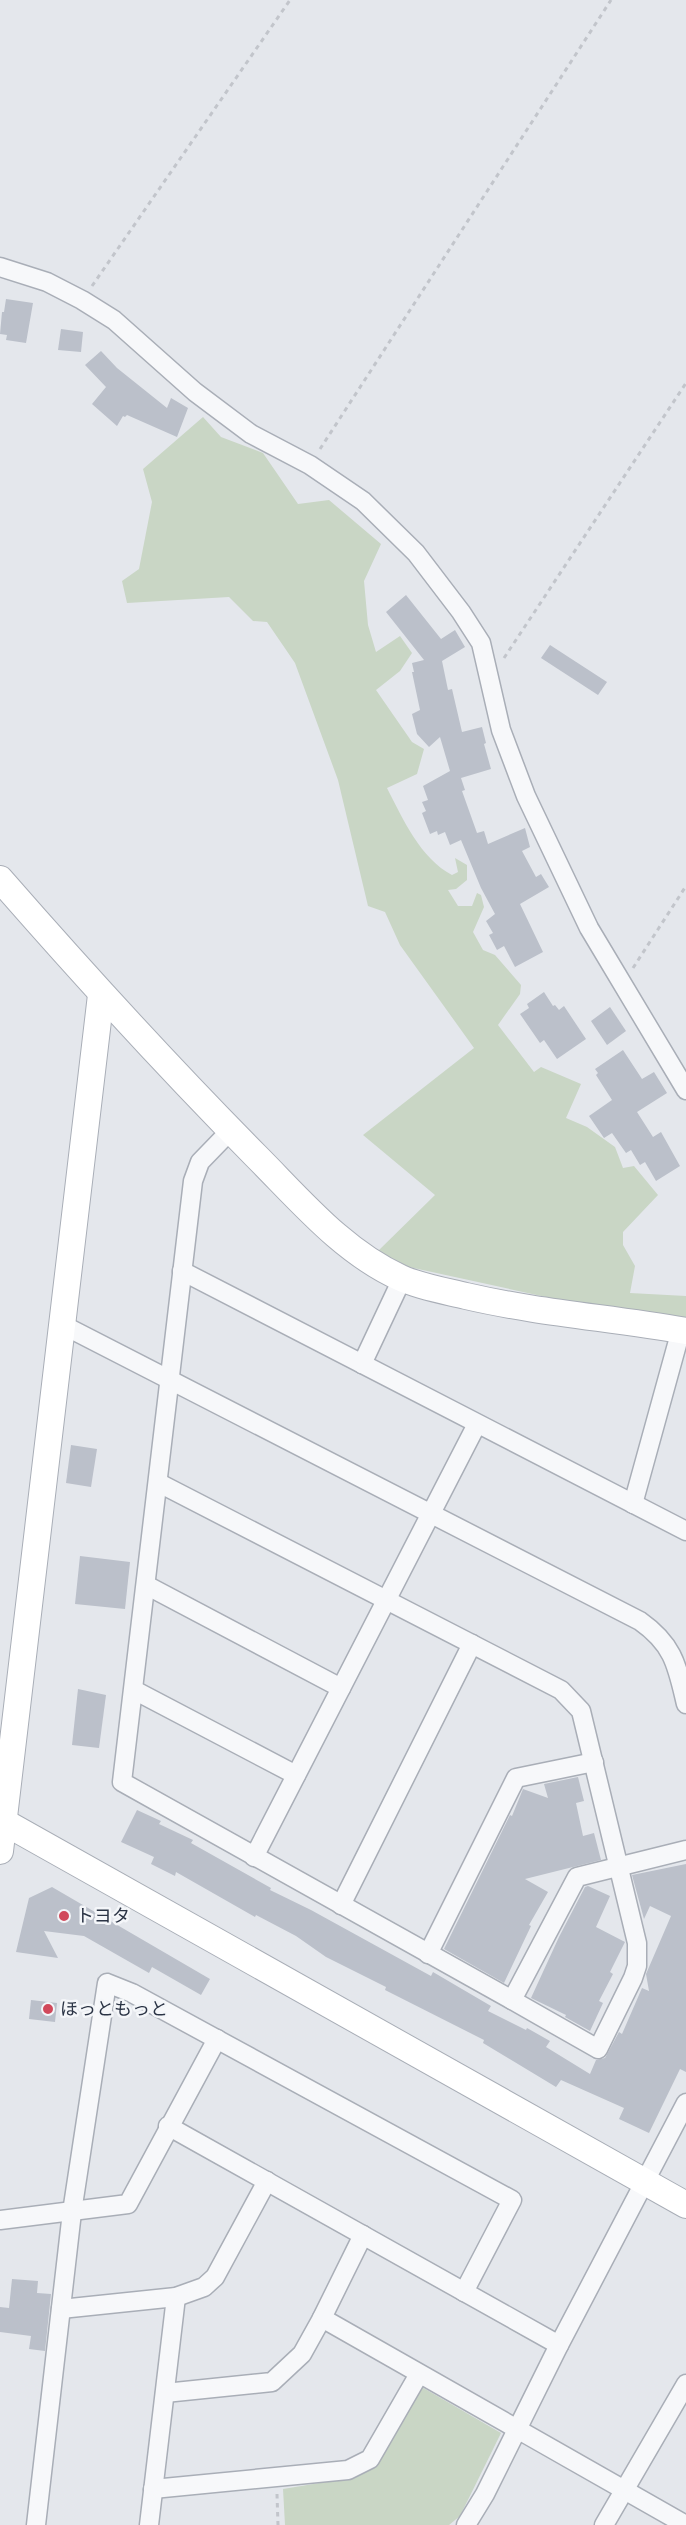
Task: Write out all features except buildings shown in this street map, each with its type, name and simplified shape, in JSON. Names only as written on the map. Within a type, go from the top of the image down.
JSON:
[{"type":"street","points":[[0,267],[47,282],[114,320],[195,392],[251,434],[310,465],[363,501],[416,552],[481,643],[501,730],[526,796],[589,928],[621,985],[686,1090]]},
{"type":"street","points":[[0,879],[101,995],[231,1130],[348,1246],[374,1264],[402,1279],[483,1300],[555,1313],[683,1330],[633,1504]]},
{"type":"street","points":[[0,1851],[101,995]]},
{"type":"street","points":[[159,1483],[568,1695],[582,1711],[637,1943],[637,1966],[633,1978],[598,2049],[122,1782],[193,1181],[200,1162],[231,1130]]},
{"type":"street","points":[[182,1270],[686,1531]]},
{"type":"street","points":[[362,1364],[402,1279]]},
{"type":"street","points":[[61,1324],[640,1621],[665,1642],[675,1659],[684,1677],[686,1704]]},
{"type":"street","points":[[254,1857],[477,1424]]},
{"type":"street","points":[[146,1585],[341,1688]]},
{"type":"street","points":[[341,1905],[472,1644]]},
{"type":"street","points":[[134,1690],[296,1775]]},
{"type":"street","points":[[428,1954],[516,1778],[594,1762]]},
{"type":"street","points":[[4,1822],[686,2205]]},
{"type":"street","points":[[512,2000],[577,1877],[686,1850]]},
{"type":"street","points":[[36,2525],[72,2212],[106,1983],[132,1993],[512,2200],[464,2292]]},
{"type":"street","points":[[0,2220],[128,2204],[168,2126],[218,2039]]},
{"type":"street","points":[[466,2525],[485,2494],[559,2345],[686,2103]]},
{"type":"street","points":[[168,2126],[559,2345]]},
{"type":"street","points":[[61,2309],[176,2297],[204,2287],[215,2277],[267,2181]]},
{"type":"street","points":[[165,2393],[272,2382],[302,2354],[363,2235]]},
{"type":"street","points":[[149,2525],[176,2297]]},
{"type":"street","points":[[322,2318],[517,2431],[686,2525]]},
{"type":"street","points":[[153,2488],[348,2470],[370,2458],[419,2374]]},
{"type":"street","points":[[604,2525],[686,2384]]},
{"type":"path","points":[[82,300],[290,0]]},
{"type":"path","points":[[310,465],[611,0]]},
{"type":"path","points":[[489,680],[686,382]]},
{"type":"path","points":[[621,985],[686,886]]},
{"type":"path","points":[[276,2477],[278,2525]]},
{"type":"green space","points":[[203,417],[221,437],[263,453],[298,504],[329,500],[381,544],[364,581],[368,625],[376,652],[400,636],[412,653],[400,671],[376,690],[412,742],[424,749],[417,774],[387,788],[414,837],[431,859],[452,875],[458,872],[455,858],[467,865],[467,880],[456,889],[448,890],[458,906],[472,906],[477,893],[481,895],[484,907],[473,932],[483,950],[495,955],[521,985],[520,994],[498,1025],[534,1072],[541,1067],[581,1084],[566,1118],[587,1127],[615,1147],[623,1168],[634,1166],[658,1195],[623,1232],[623,1245],[635,1266],[630,1293],[686,1296],[686,1322],[601,1309],[409,1267],[378,1251],[435,1195],[363,1135],[474,1048],[400,945],[385,912],[368,906],[338,780],[295,663],[267,622],[253,621],[229,597],[127,603],[122,581],[139,569],[152,502],[143,469]]},
{"type":"green space","points":[[420,2386],[501,2433],[460,2516],[449,2525],[285,2525],[283,2489],[350,2478],[374,2467]]},
{"type":"place","name":"トヨタ","points":[[64,1916]]},
{"type":"place","name":"ほっともっと","points":[[48,2009]]}]
